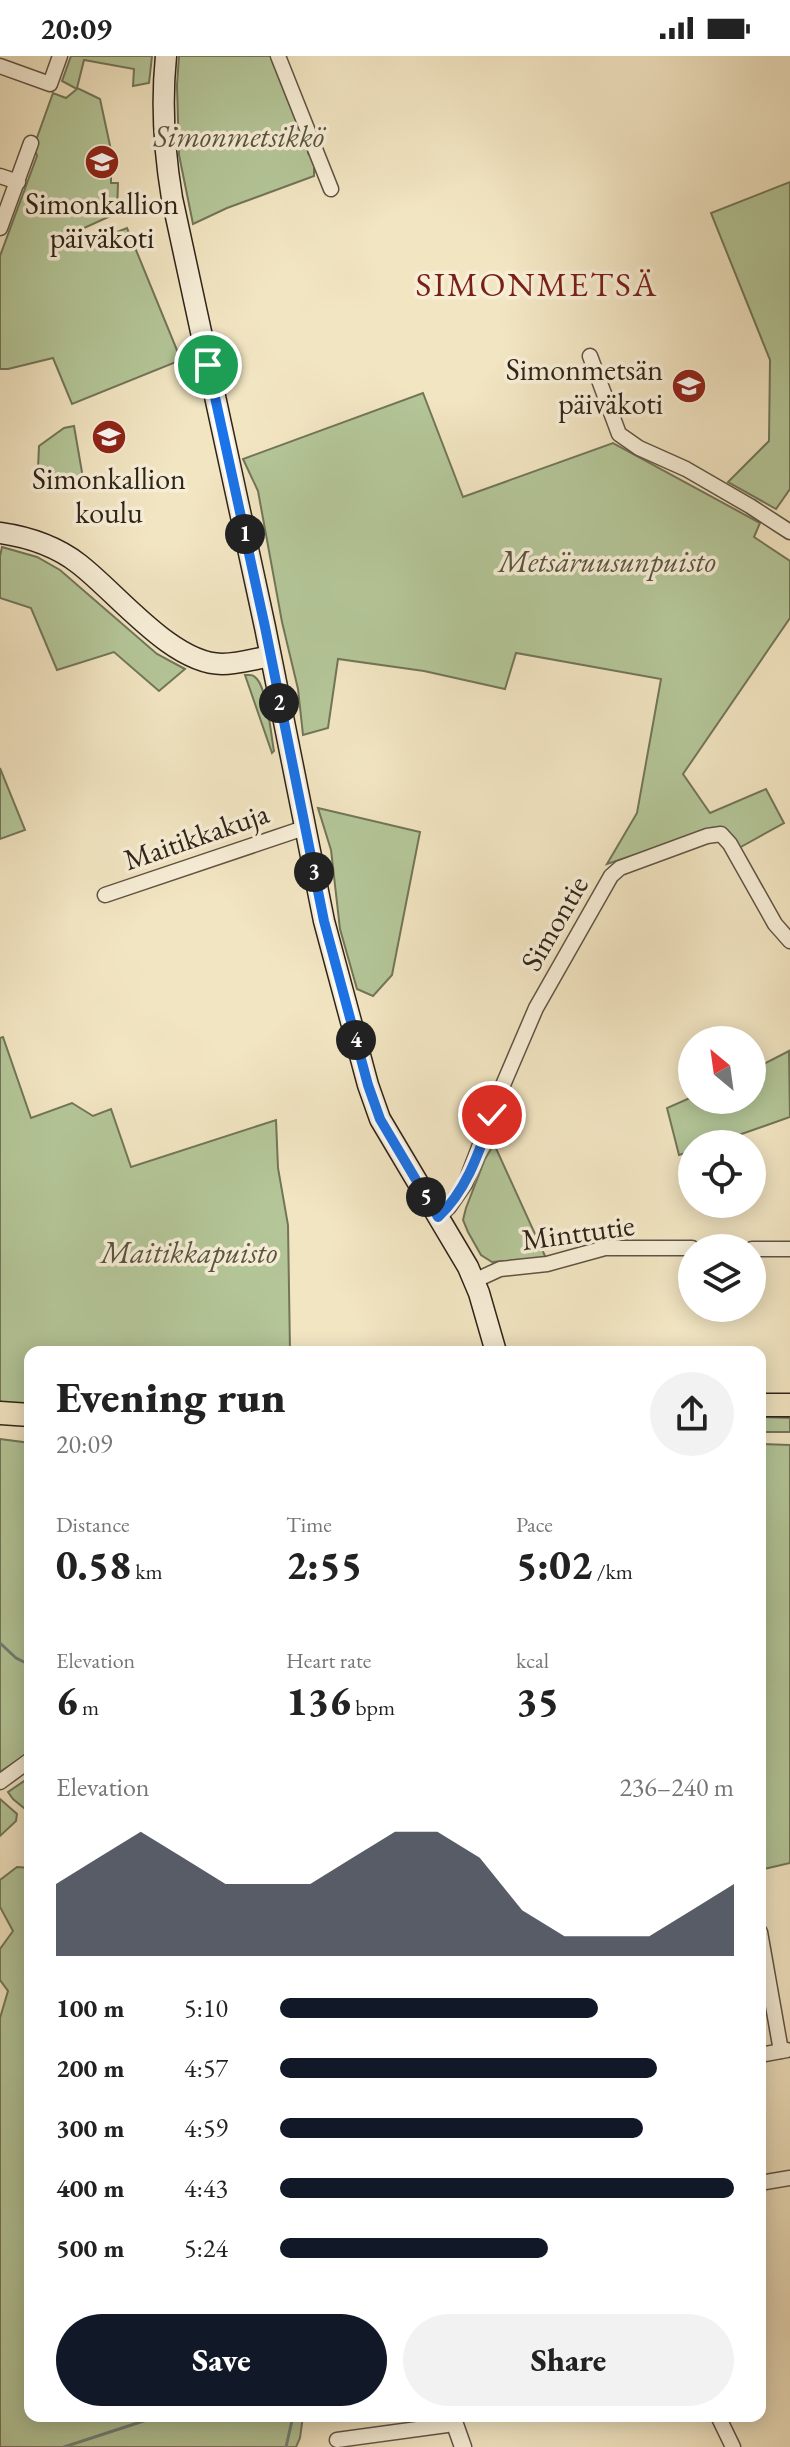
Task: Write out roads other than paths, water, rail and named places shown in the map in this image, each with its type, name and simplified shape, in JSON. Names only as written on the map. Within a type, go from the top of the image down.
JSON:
[{"type":"main road","points":[[166,56],[162,121],[172,198],[324,921],[373,1103],[468,1267],[494,1346]]},
{"type":"main road","points":[[0,533],[41,544],[78,564],[191,657],[222,664],[270,656]]},
{"type":"main road","points":[[483,1346],[484,1310]]},
{"type":"main road","points":[[766,1405],[790,1405]]},
{"type":"main road","points":[[766,1412],[790,1412]]},
{"type":"main road","points":[[0,1413],[24,1415]]},
{"type":"street","points":[[0,66],[50,84],[60,56]]},
{"type":"street","points":[[278,56],[331,189]]},
{"type":"street","points":[[0,228],[31,143]]},
{"type":"street","points":[[0,176],[18,182]]},
{"type":"street","points":[[590,356],[619,434],[639,448],[686,469],[790,532]]},
{"type":"street","name":"Maitikkakuja","points":[[105,895],[304,828]]},
{"type":"street","name":"Simontie","points":[[438,1217],[465,1184],[536,1008],[611,876],[620,868],[707,836],[721,834],[730,844],[775,924],[790,941]]},
{"type":"street","name":"Minttutie","points":[[474,1281],[500,1269],[547,1264],[605,1248],[678,1248]]},
{"type":"street","points":[[766,1249],[790,1249]]},
{"type":"street","points":[[0,1782],[24,1764]]},
{"type":"street","points":[[766,1959],[786,2050],[766,2054]]},
{"type":"street","points":[[766,2182],[790,2178]]},
{"type":"street","points":[[337,2440],[447,2425],[450,2422]]},
{"type":"street","points":[[454,2422],[463,2447]]},
{"type":"street","points":[[721,2422],[733,2447]]},
{"type":"waterway","points":[[0,1643],[24,1662]]},
{"type":"waterway","points":[[64,2447],[141,2422]]},
{"type":"waterway","points":[[286,2447],[292,2422]]},
{"type":"place","name":"Simonkallion päiväkoti","points":[[102,162]]},
{"type":"place","name":"Simonmetsän päiväkoti","points":[[689,386]]},
{"type":"place","name":"Simonkallion koulu","points":[[109,437]]},
{"type":"district","name":"SIMONMETSÄ","points":[[537,284]]},
{"type":"park label","name":"Simonmetsikkö","points":[[239,136]]},
{"type":"park label","name":"Metsäruusunpuisto","points":[[607,561]]},
{"type":"park label","name":"Maitikkapuisto","points":[[189,1252]]}]
